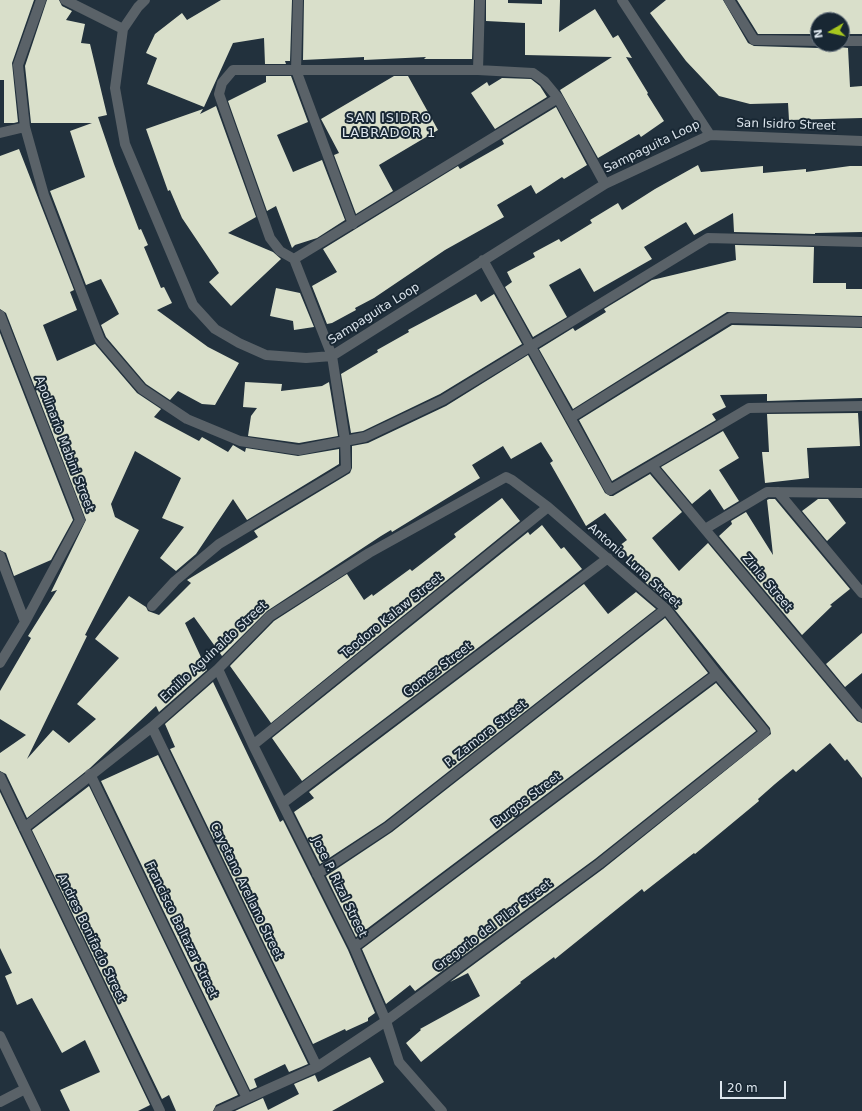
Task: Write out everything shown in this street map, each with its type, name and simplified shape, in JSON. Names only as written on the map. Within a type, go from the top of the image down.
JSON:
[{"type":"street","points":[[40,0],[18,65],[25,127],[44,195],[100,340],[142,389],[188,419],[240,441],[299,450],[365,437],[443,400],[708,238],[862,242]]},
{"type":"street","points":[[65,0],[123,29]]},
{"type":"street","name":"Sampaguita Loop","points":[[145,0],[138,7],[123,29],[115,88],[125,144],[193,306],[215,329],[239,343],[266,355],[306,358],[332,356],[605,184],[710,135],[622,0]]},
{"type":"street","points":[[298,0],[296,70],[353,224]]},
{"type":"street","points":[[478,70],[480,0]]},
{"type":"street","points":[[729,0],[754,40],[810,41]]},
{"type":"street","points":[[850,41],[862,41]]},
{"type":"street","points":[[152,606],[175,581],[219,544],[346,468],[345,440],[332,356],[294,259],[280,251],[270,238],[219,94],[222,83],[233,70],[478,70],[533,74],[544,81],[558,98],[605,184]]},
{"type":"street","points":[[294,259],[558,98]]},
{"type":"street","points":[[0,133],[25,127]]},
{"type":"street","name":"San Isidro Street","points":[[710,135],[862,140]]},
{"type":"street","points":[[483,260],[610,490],[749,408],[862,406]]},
{"type":"street","name":"Apolinario Mabini Street","points":[[0,315],[80,520],[25,622],[0,663]]},
{"type":"street","points":[[570,418],[730,318],[862,322]]},
{"type":"street","name":"Zinia Street","points":[[652,466],[862,717]]},
{"type":"street","name":"Antonio Luna Street","points":[[499,479],[506,477],[512,480],[548,507],[666,609],[765,732]]},
{"type":"street","name":"Emilio Aguinaldo Street","points":[[24,828],[90,774],[152,727],[218,669],[270,616],[369,553],[499,479]]},
{"type":"street","points":[[705,529],[767,492],[862,493]]},
{"type":"street","points":[[778,492],[862,593]]},
{"type":"street","name":"Teodoro Kalaw Street","points":[[253,745],[548,507]]},
{"type":"street","points":[[0,556],[25,622]]},
{"type":"street","name":"Gomez Street","points":[[283,803],[608,558]]},
{"type":"street","name":"P. Zamora Street","points":[[317,874],[388,827],[666,609]]},
{"type":"street","name":"Jose P. Rizal Street","points":[[218,669],[253,745],[354,947],[386,1021],[399,1062],[442,1111]]},
{"type":"street","name":"Burgos Street","points":[[354,947],[717,674]]},
{"type":"street","name":"Cayetano Arellano Street","points":[[152,727],[317,1067]]},
{"type":"street","name":"Gregorio del Pilar Street","points":[[219,1111],[317,1067],[386,1021],[599,864],[765,732]]},
{"type":"street","name":"Francisco Baltazar Street","points":[[90,774],[247,1098]]},
{"type":"street","name":"Andres Bonifacio Street","points":[[0,776],[160,1111]]},
{"type":"street","points":[[0,1036],[36,1111]]},
{"type":"street","points":[[0,1102],[25,1089]]},
{"type":"building","points":[[0,0],[34,0],[12,63],[18,122],[14,123],[4,123],[4,80],[0,80]]},
{"type":"building","points":[[47,0],[59,0],[62,6],[72,11],[66,20],[85,24],[81,43],[90,44],[107,115],[98,117],[139,230],[141,229],[148,245],[144,247],[161,288],[164,287],[172,303],[157,310],[208,347],[239,363],[215,405],[202,404],[178,391],[170,400],[146,384],[106,337],[101,325],[119,314],[101,279],[86,285],[50,191],[85,177],[70,131],[92,123],[31,123],[25,66]]},
{"type":"building","points":[[221,0],[292,0],[290,61],[285,61],[286,64],[265,64],[264,38],[233,43],[204,107],[147,84],[157,58],[146,53],[155,34],[182,13],[187,20]]},
{"type":"building","points":[[304,0],[474,0],[472,59],[424,59],[426,57],[364,60],[364,57],[303,60]]},
{"type":"building","points":[[486,0],[508,0],[508,3],[542,4],[542,0],[560,0],[559,32],[595,9],[613,38],[618,35],[632,58],[626,57],[664,121],[641,137],[639,134],[598,158],[560,90],[612,57],[525,55],[525,23],[486,21]]},
{"type":"building","points":[[666,0],[723,0],[748,43],[754,46],[810,48],[810,52],[848,52],[850,87],[862,86],[862,118],[789,120],[788,103],[750,104],[719,96],[686,61],[650,13]]},
{"type":"building","points":[[737,0],[862,0],[862,34],[850,34],[850,12],[810,12],[810,34],[758,34]]},
{"type":"building","points":[[266,76],[291,76],[308,122],[277,135],[293,172],[322,160],[345,220],[317,238],[295,245],[292,248],[276,206],[267,211],[228,101],[266,82]]},
{"type":"building","points":[[394,76],[408,76],[438,130],[379,165],[393,191],[356,214],[334,155],[339,153],[321,119]]},
{"type":"building","points":[[502,78],[531,79],[540,86],[547,97],[495,129],[471,93],[487,82],[489,86]]},
{"type":"building","points":[[216,106],[256,217],[228,233],[273,252],[281,259],[231,306],[209,282],[219,273],[182,218],[170,190],[168,191],[146,129],[203,109],[200,114]]},
{"type":"building","points":[[556,107],[587,165],[564,179],[562,177],[536,194],[531,185],[497,205],[504,217],[445,250],[374,298],[355,308],[356,310],[332,323],[327,324],[312,286],[337,272],[323,249],[458,166],[460,169],[504,144],[502,140]]},
{"type":"building","points":[[19,149],[74,290],[70,292],[77,310],[43,325],[57,361],[95,344],[137,393],[161,409],[154,417],[199,441],[202,437],[228,452],[233,445],[245,452],[246,448],[298,456],[339,449],[339,464],[247,520],[233,499],[196,554],[176,571],[160,558],[184,527],[162,518],[181,478],[135,451],[111,504],[115,517],[139,530],[85,635],[87,636],[27,759],[53,730],[69,743],[96,719],[77,704],[119,658],[95,639],[129,596],[146,607],[148,611],[159,615],[191,583],[187,580],[258,537],[254,531],[350,473],[352,468],[352,446],[368,443],[446,406],[528,355],[605,493],[613,496],[650,474],[682,512],[652,538],[679,571],[708,543],[857,721],[862,723],[862,778],[847,759],[845,761],[830,743],[796,772],[793,769],[758,799],[759,801],[695,854],[694,853],[644,892],[642,889],[555,959],[554,957],[520,982],[521,983],[421,1062],[406,1043],[421,1030],[420,1029],[480,996],[468,973],[450,982],[603,869],[771,734],[770,728],[671,605],[646,583],[642,576],[643,575],[619,546],[627,540],[605,513],[586,526],[550,463],[553,461],[541,442],[511,459],[503,446],[472,465],[480,478],[392,532],[391,530],[381,536],[267,611],[222,656],[194,617],[185,623],[207,670],[159,712],[156,706],[90,768],[27,818],[6,774],[0,771],[0,753],[26,735],[0,719],[0,691],[31,638],[28,636],[57,590],[51,592],[86,520],[6,313],[0,309],[0,156]]},
{"type":"building","points":[[698,165],[701,172],[763,166],[763,173],[806,169],[806,172],[850,166],[862,166],[862,232],[815,234],[734,232],[733,213],[694,235],[686,222],[644,247],[652,259],[594,292],[580,268],[549,285],[567,317],[533,337],[505,287],[512,282],[507,272],[535,257],[533,253],[559,239],[561,242],[592,223],[590,220],[618,203],[622,210],[655,189]]},
{"type":"building","points":[[735,245],[814,247],[813,283],[846,283],[846,289],[862,289],[862,316],[727,312],[573,409],[539,349],[573,328],[575,331],[606,312],[604,309],[652,280],[736,260]]},
{"type":"building","points":[[276,288],[300,293],[314,327],[294,330],[293,321],[270,316]]},
{"type":"building","points":[[476,294],[481,302],[494,294],[522,344],[440,394],[363,431],[351,433],[341,374],[378,352],[377,350],[409,332],[408,330]]},
{"type":"building","points":[[732,325],[862,328],[862,398],[767,401],[767,394],[720,395],[726,407],[712,414],[716,420],[612,481],[579,420]]},
{"type":"building","points":[[0,333],[73,520],[51,560],[14,576],[6,553],[0,550]]},
{"type":"building","points":[[245,382],[282,384],[281,391],[322,386],[329,382],[338,436],[299,443],[248,436],[251,416],[257,408],[243,407]]},
{"type":"building","points":[[858,413],[860,446],[807,448],[809,478],[765,483],[762,452],[769,452],[767,414]]},
{"type":"building","points":[[723,431],[739,458],[719,470],[739,501],[724,510],[710,489],[692,504],[661,467]]},
{"type":"building","points":[[502,498],[520,521],[271,723],[230,666],[274,621],[347,574],[364,600],[372,594],[373,596],[410,569],[412,571],[456,537],[454,534]]},
{"type":"building","points":[[775,499],[850,589],[830,605],[832,606],[802,635],[719,536],[732,524],[731,521],[746,512],[773,555],[767,500]]},
{"type":"building","points":[[818,499],[828,499],[846,523],[827,541],[802,511]]},
{"type":"building","points":[[542,525],[561,549],[564,547],[582,569],[302,781],[272,738],[528,532],[530,535]]},
{"type":"building","points":[[584,584],[608,614],[636,592],[656,609],[384,822],[320,864],[294,812],[314,798],[309,792]]},
{"type":"building","points":[[665,618],[708,673],[356,937],[326,876],[392,832]]},
{"type":"building","points":[[862,633],[862,673],[845,687],[826,664]]},
{"type":"building","points":[[213,682],[280,822],[283,820],[348,950],[375,1013],[368,1018],[368,1021],[346,1031],[345,1029],[313,1044],[170,749],[175,747],[165,724]]},
{"type":"building","points":[[716,683],[756,731],[595,859],[415,991],[410,985],[386,1004],[362,949]]},
{"type":"building","points":[[158,755],[308,1064],[289,1072],[285,1064],[254,1079],[257,1087],[250,1090],[101,781]]},
{"type":"building","points":[[89,786],[238,1095],[216,1105],[213,1111],[176,1111],[169,1095],[162,1099],[32,830]]},
{"type":"building","points":[[0,792],[150,1105],[138,1111],[70,1111],[60,1090],[100,1072],[85,1040],[62,1053],[32,998],[17,1005],[5,976],[12,973],[0,948]]},
{"type":"building","points":[[370,1057],[384,1082],[332,1111],[235,1111],[263,1098],[268,1110],[299,1094],[294,1084],[315,1075],[318,1082]]},
{"type":"district","name":"SAN ISIDRO LABRADOR 1","points":[[389,126]]}]
